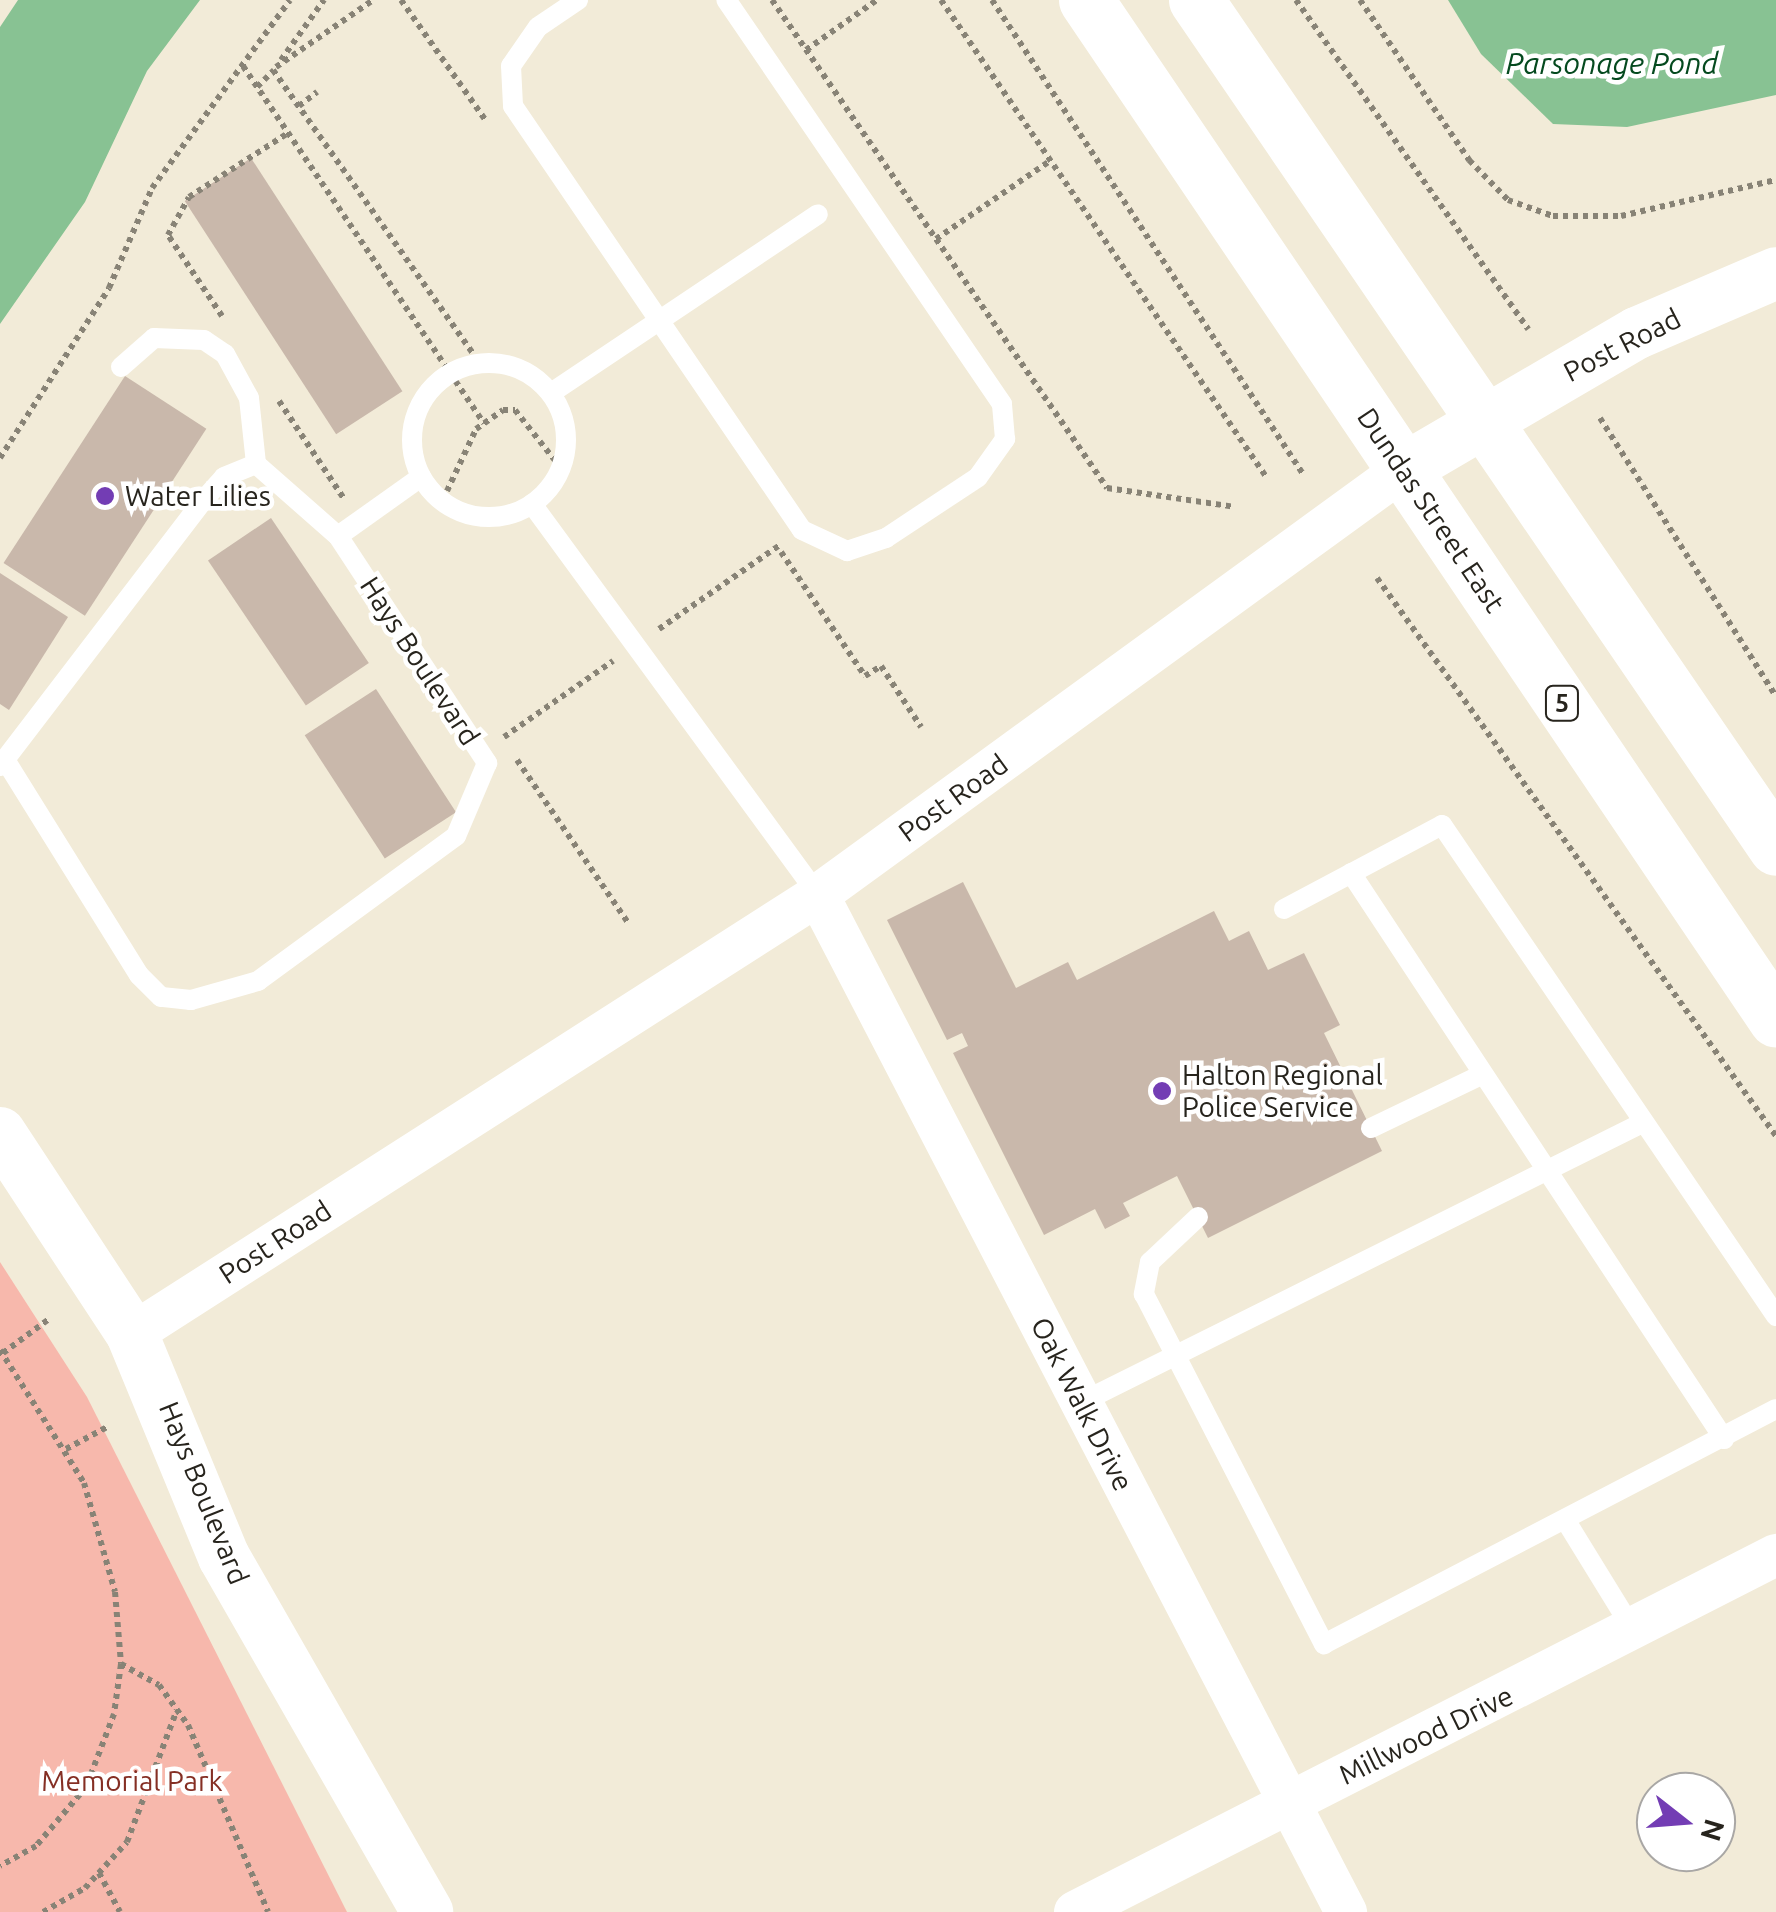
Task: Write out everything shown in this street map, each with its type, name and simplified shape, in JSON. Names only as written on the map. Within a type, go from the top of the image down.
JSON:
[{"type":"main road","name":"Dundas Street East","points":[[1086,0],[1776,1020]]},
{"type":"main road","points":[[1196,0],[1491,421],[1776,848]]},
{"type":"street","name":"Post Road","points":[[132,1334],[818,895],[1404,469],[1637,333],[1776,272]]},
{"type":"street","name":"Oak Walk Drive","points":[[818,895],[1346,1912]]},
{"type":"street","name":"Hays Boulevard","points":[[0,1133],[132,1334],[224,1557],[427,1912]]},
{"type":"street","name":"Millwood Drive","points":[[1076,1912],[1634,1632],[1776,1555]]},
{"type":"lane","points":[[578,0],[538,27],[511,66],[513,106],[802,530],[847,552],[886,538],[978,477],[1004,439],[1002,404],[726,0]]},
{"type":"lane","points":[[551,393],[658,317],[818,214]]},
{"type":"lane","points":[[121,367],[154,338],[204,340],[225,354],[249,398],[256,464]]},
{"type":"lane","points":[[479,362],[520,368],[551,393],[566,429],[561,468],[532,504],[475,516],[439,499],[421,477],[414,419],[450,372],[479,362]]},
{"type":"lane","name":"Hays Boulevard","points":[[256,464],[338,536],[487,763],[456,836],[258,982],[191,1000],[161,997],[3,764],[200,504],[224,478],[256,464]]},
{"type":"lane","points":[[338,536],[421,477]]},
{"type":"lane","points":[[532,504],[818,895]]},
{"type":"lane","points":[[1284,909],[1442,826],[1640,1124],[1776,1316]]},
{"type":"lane","points":[[1351,873],[1552,1173],[1724,1440]]},
{"type":"lane","points":[[1371,1128],[1483,1074]]},
{"type":"lane","points":[[1082,1402],[1552,1173],[1640,1124]]},
{"type":"lane","points":[[1198,1217],[1150,1262],[1144,1294],[1172,1357],[1324,1644],[1776,1410]]},
{"type":"lane","points":[[1566,1520],[1634,1632]]},
{"type":"path","points":[[0,458],[109,288],[152,188],[290,0]]},
{"type":"path","points":[[257,87],[275,69],[324,0]]},
{"type":"path","points":[[275,69],[373,0]]},
{"type":"path","points":[[772,0],[1107,488],[1235,506]]},
{"type":"path","points":[[806,50],[877,0]]},
{"type":"path","points":[[941,0],[1267,478]]},
{"type":"path","points":[[992,0],[1303,474]]},
{"type":"path","points":[[1296,0],[1528,328]]},
{"type":"path","points":[[1360,0],[1470,160],[1508,200],[1554,216],[1621,216],[1776,180]]},
{"type":"path","points":[[244,66],[484,423]]},
{"type":"path","points":[[275,69],[479,362]]},
{"type":"path","points":[[298,106],[318,92]]},
{"type":"path","points":[[232,330],[168,235],[190,197],[288,132]]},
{"type":"path","points":[[936,239],[1050,160]]},
{"type":"path","points":[[274,393],[348,504]]},
{"type":"path","points":[[439,499],[484,423],[515,410],[561,468]]},
{"type":"path","points":[[1600,418],[1776,696]]},
{"type":"path","points":[[658,630],[802,530]]},
{"type":"path","points":[[778,547],[865,676],[880,666],[920,727]]},
{"type":"path","points":[[1377,578],[1776,1136]]},
{"type":"path","points":[[502,738],[622,655]]},
{"type":"path","points":[[0,1866],[36,1846],[86,1787],[120,1664],[102,1532],[66,1449],[1,1352],[49,1319]]},
{"type":"path","points":[[66,1449],[108,1426]]},
{"type":"path","points":[[120,1664],[159,1685],[177,1710],[268,1912]]},
{"type":"path","points":[[43,1912],[99,1872],[127,1842],[177,1710]]},
{"type":"path","points":[[99,1872],[120,1912]]},
{"type":"green space","name":"Memorial Park","points":[[0,1262],[87,1397],[347,1912],[0,1912]]},
{"type":"water","points":[[18,0],[200,0],[147,71],[85,202],[0,324],[0,27]]},
{"type":"water","name":"Parsonage Pond","points":[[1448,0],[1776,0],[1776,95],[1627,127],[1553,124],[1481,54]]},
{"type":"building","points":[[251,158],[402,391],[336,434],[185,201]]},
{"type":"building","name":"Water Lilies","points":[[125,376],[206,429],[85,616],[4,563]]},
{"type":"building","points":[[271,518],[369,663],[306,706],[208,560]]},
{"type":"building","points":[[0,573],[68,617],[9,710],[0,704]]},
{"type":"building","points":[[376,689],[456,812],[385,859],[305,735]]},
{"type":"building","name":"Halton Regional Police Service","points":[[963,882],[1016,988],[1068,962],[1077,980],[1214,911],[1229,941],[1249,931],[1268,970],[1304,953],[1340,1025],[1324,1033],[1382,1151],[1208,1238],[1177,1176],[1123,1203],[1130,1216],[1105,1229],[1095,1209],[1044,1235],[953,1053],[968,1046],[962,1033],[947,1040],[887,920]]},
{"type":"place","name":"Water Lilies","points":[[105,496]]},
{"type":"place","name":"Halton Regional Police Service","points":[[1162,1091]]}]
